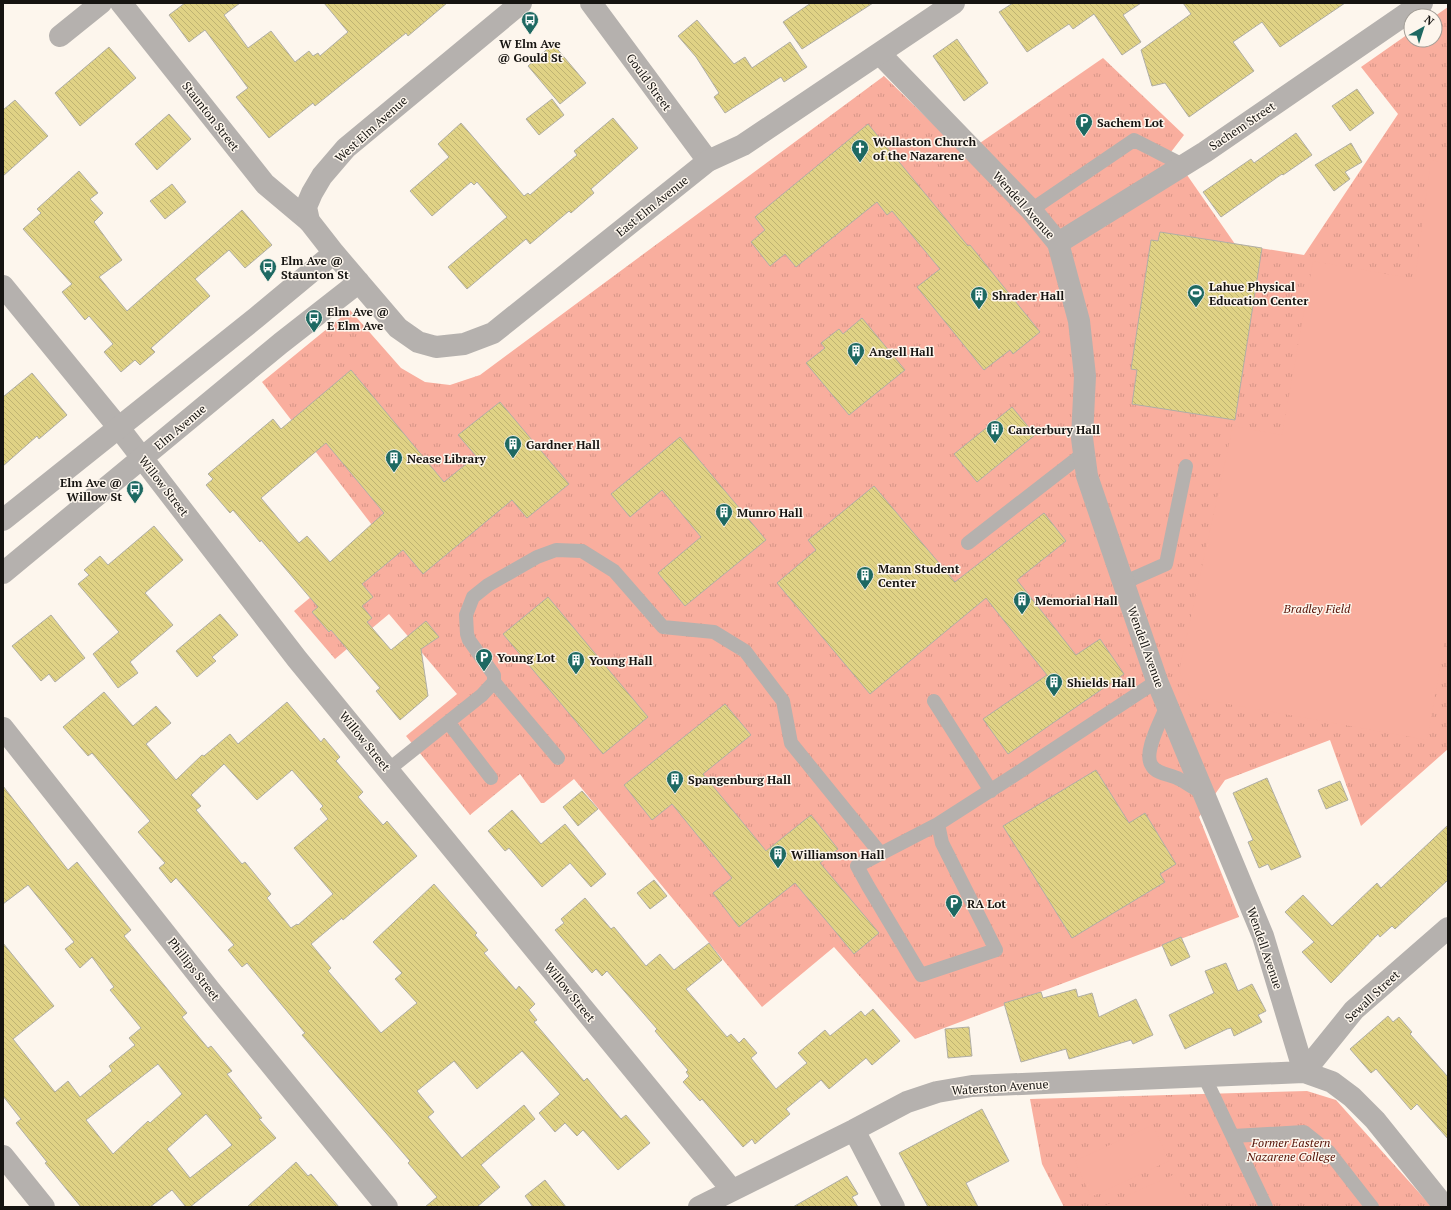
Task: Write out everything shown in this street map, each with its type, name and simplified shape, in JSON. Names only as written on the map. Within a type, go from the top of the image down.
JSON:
[{"type":"street","points":[[60,36],[101,3]]},
{"type":"street","name":"Staunton Street","points":[[121,3],[265,184],[309,221]]},
{"type":"street","name":"West Elm Avenue","points":[[309,221],[306,207],[312,193],[331,164],[346,148],[521,3]]},
{"type":"street","name":"Gould Street","points":[[591,3],[708,161]]},
{"type":"street","name":"East Elm Avenue","points":[[359,282],[398,328],[418,342],[436,347],[464,344],[493,333],[708,161],[743,145],[954,3]]},
{"type":"street","name":"Sachem Street","points":[[1058,243],[1205,152],[1422,3]]},
{"type":"street","name":"Wendell Avenue","points":[[880,54],[1031,210],[1058,243],[1079,321],[1085,376],[1082,438],[1087,476],[1157,681],[1264,936],[1304,1072]]},
{"type":"street","points":[[309,221],[359,282]]},
{"type":"street","points":[[3,520],[257,317],[334,253]]},
{"type":"street","name":"Elm Avenue","points":[[3,573],[281,344],[359,282]]},
{"type":"street","name":"Willow Street","points":[[3,286],[119,428],[297,659],[732,1190]]},
{"type":"street","name":"Phillips Street","points":[[3,728],[210,990],[387,1207]]},
{"type":"street","name":"Sewall Street","points":[[1304,1072],[1354,1010],[1448,928]]},
{"type":"street","points":[[1304,1072],[1332,1082],[1352,1097],[1375,1120],[1446,1207]]},
{"type":"street","name":"Waterston Avenue","points":[[699,1207],[907,1102],[937,1092],[972,1086],[1304,1072]]},
{"type":"street","points":[[854,1130],[894,1207]]},
{"type":"street","points":[[3,1156],[44,1207]]},
{"type":"lane","points":[[1031,210],[1134,140],[1183,165]]},
{"type":"lane","points":[[968,543],[1084,453]]},
{"type":"lane","points":[[1124,583],[1166,564],[1186,466]]},
{"type":"lane","points":[[558,758],[494,682],[494,675],[469,640],[467,634],[466,615],[473,597],[488,585],[537,557],[556,550],[582,551],[614,571],[663,627],[714,632],[745,651],[783,701],[791,743],[881,854]]},
{"type":"lane","points":[[938,824],[942,843],[996,950],[921,976],[857,866],[938,824],[991,791],[1157,681]]},
{"type":"lane","points":[[388,770],[482,695],[494,682]]},
{"type":"lane","points":[[934,701],[991,791]]},
{"type":"lane","points":[[1168,705],[1150,746],[1148,758],[1152,767],[1161,773],[1178,778],[1204,794]]},
{"type":"lane","points":[[448,722],[491,778]]},
{"type":"lane","points":[[1204,1076],[1266,1207]]},
{"type":"lane","points":[[1233,1136],[1304,1132],[1329,1152],[1372,1207]]},
{"type":"green space","points":[[1448,7],[1448,749],[1361,826],[1330,740],[1225,780],[1199,817],[1239,917],[915,1039],[834,947],[762,1007],[574,779],[544,803],[541,803],[520,774],[470,815],[406,736],[457,694],[389,614],[335,659],[294,611],[382,538],[262,382],[350,310],[401,368],[425,382],[450,385],[480,375],[884,76],[964,154],[1103,58],[1184,135],[1171,152],[1235,244],[1304,255],[1398,114],[1361,67],[1403,38],[1403,48],[1443,48],[1443,10]]},
{"type":"green space","name":"Bradley Field","points":[[1431,160],[1448,163],[1448,623],[1427,740],[1190,697],[1179,671],[1233,426],[1282,435],[1313,261],[1415,279]]},
{"type":"green space","name":"Former Eastern Nazarene College","points":[[1307,1091],[1336,1100],[1432,1207],[1064,1207],[1042,1164],[1030,1099]]},
{"type":"green space","points":[[1153,1125],[1169,1161],[1091,1197],[1075,1161]]},
{"type":"green space","points":[[1175,1174],[1190,1207],[1102,1207]]},
{"type":"building","points":[[185,3],[240,3],[224,15],[248,48],[271,31],[295,62],[309,51],[313,56],[318,53],[320,56],[348,32],[324,3],[447,3],[408,36],[406,33],[315,106],[313,103],[269,138],[236,97],[248,88],[205,30],[189,42],[169,15]]},
{"type":"building","points":[[811,3],[873,3],[802,49],[783,22]]},
{"type":"building","points":[[1013,3],[1141,3],[1123,15],[1141,42],[1122,55],[1094,14],[1073,29],[1069,24],[1027,52],[999,12]]},
{"type":"building","points":[[1183,3],[1345,3],[1280,47],[1262,22],[1233,42],[1254,71],[1189,117],[1165,83],[1152,86],[1141,50],[1191,14]]},
{"type":"building","points":[[697,20],[734,64],[745,57],[752,68],[790,42],[807,67],[784,82],[781,77],[725,113],[714,97],[719,93],[696,57],[678,36]]},
{"type":"building","points":[[957,39],[988,83],[964,101],[933,56]]},
{"type":"building","points":[[553,44],[586,83],[560,104],[528,66]]},
{"type":"building","points":[[109,47],[136,78],[80,126],[55,93]]},
{"type":"building","points":[[1357,89],[1374,113],[1350,131],[1332,106]]},
{"type":"building","points":[[552,99],[564,115],[539,135],[526,119]]},
{"type":"building","points":[[15,100],[48,136],[3,176],[3,110]]},
{"type":"building","points":[[169,114],[191,139],[157,170],[135,144]]},
{"type":"building","points":[[613,118],[638,148],[591,189],[594,193],[571,213],[569,211],[530,244],[526,239],[467,289],[448,267],[507,217],[477,182],[474,185],[471,182],[432,216],[410,191],[449,157],[438,144],[461,123],[524,196],[528,193],[530,195],[577,155],[574,151]]},
{"type":"building","points":[[868,124],[968,246],[970,245],[1040,332],[1013,354],[1010,350],[984,370],[917,287],[940,269],[892,211],[887,215],[877,202],[796,267],[785,254],[770,266],[751,242],[765,230],[755,217]]},
{"type":"building","points":[[1296,133],[1312,155],[1221,217],[1203,192],[1251,159],[1254,163]]},
{"type":"building","points":[[1351,143],[1362,162],[1345,172],[1350,179],[1334,191],[1315,165]]},
{"type":"building","points":[[79,171],[98,193],[90,199],[103,213],[94,222],[122,260],[99,277],[127,311],[242,210],[272,245],[245,268],[229,250],[195,279],[210,296],[151,348],[155,352],[140,365],[135,360],[121,372],[104,352],[113,344],[89,316],[85,320],[62,292],[72,284],[23,229],[41,213],[37,209]]},
{"type":"building","points":[[172,184],[186,202],[165,219],[150,201]]},
{"type":"building","name":"Lahue Physical Education Center","points":[[1160,232],[1262,248],[1235,420],[1132,404],[1137,370],[1131,369],[1151,240],[1158,241]]},
{"type":"building","name":"Angell Hall","points":[[862,318],[905,370],[849,415],[806,363],[825,348],[821,343],[839,329],[843,334]]},
{"type":"building","points":[[351,370],[444,482],[476,456],[458,435],[500,402],[569,484],[527,518],[512,500],[423,574],[403,550],[362,584],[373,597],[362,606],[372,618],[367,622],[391,650],[426,621],[439,637],[421,649],[428,696],[400,720],[376,691],[380,688],[331,630],[329,632],[312,612],[318,607],[261,540],[260,542],[233,510],[230,513],[206,485],[213,479],[208,474],[273,419],[281,429]],"holes":[[[326,443],[384,513],[330,562],[307,536],[299,543],[261,498]]]},
{"type":"building","points":[[32,373],[67,415],[39,439],[37,436],[3,466],[3,397]]},
{"type":"building","name":"Canterbury Hall","points":[[1012,407],[1035,435],[977,482],[954,454]]},
{"type":"building","name":"Munro Hall","points":[[680,437],[766,540],[685,606],[658,573],[701,537],[662,490],[630,517],[611,494]]},
{"type":"building","points":[[874,486],[955,582],[1044,513],[1066,541],[1017,580],[1076,655],[1100,639],[1124,674],[1008,754],[983,719],[1047,675],[986,598],[870,694],[777,583],[816,550],[808,540]]},
{"type":"building","points":[[154,526],[183,560],[145,593],[173,625],[130,662],[138,673],[118,688],[93,654],[119,632],[78,584],[89,575],[84,570],[100,556],[108,565]]},
{"type":"building","name":"Young Hall","points":[[548,597],[648,717],[603,754],[503,634]]},
{"type":"building","points":[[220,614],[238,635],[212,657],[216,661],[197,677],[176,651]]},
{"type":"building","points":[[51,615],[85,658],[55,682],[49,674],[41,681],[12,646]]},
{"type":"building","points":[[104,692],[133,726],[156,706],[171,723],[146,744],[176,780],[202,755],[204,756],[230,734],[238,744],[287,702],[321,742],[324,738],[340,757],[336,761],[363,792],[358,797],[383,825],[387,821],[417,856],[343,920],[342,918],[311,944],[331,968],[328,971],[381,1033],[417,1003],[395,979],[402,973],[373,942],[434,884],[477,933],[475,935],[488,950],[484,953],[516,990],[519,986],[535,1004],[529,1010],[537,1020],[534,1022],[584,1081],[587,1078],[621,1119],[626,1115],[650,1143],[618,1170],[583,1130],[577,1136],[565,1123],[555,1132],[539,1113],[560,1094],[522,1051],[477,1089],[454,1061],[417,1091],[434,1112],[428,1117],[462,1158],[524,1105],[535,1119],[481,1165],[500,1187],[477,1207],[425,1207],[437,1197],[408,1163],[410,1161],[302,1035],[305,1033],[247,963],[242,967],[228,950],[234,945],[176,878],[171,883],[159,868],[165,863],[138,832],[150,821],[92,753],[88,756],[63,727]],"holes":[[[224,764],[257,800],[292,770],[323,806],[320,809],[328,819],[294,848],[333,894],[298,925],[297,924],[291,928],[267,898],[271,894],[245,862],[242,864],[196,810],[201,806],[191,795]]]},
{"type":"building","points":[[725,704],[751,735],[703,774],[766,851],[811,815],[838,849],[820,863],[879,933],[854,954],[795,883],[739,927],[713,893],[732,878],[672,804],[652,820],[624,785]]},
{"type":"building","points":[[1096,770],[1129,823],[1145,813],[1176,864],[1160,874],[1165,882],[1072,938],[1003,826]]},
{"type":"building","points":[[1267,778],[1301,857],[1271,870],[1268,864],[1259,868],[1248,842],[1253,840],[1233,793]]},
{"type":"building","points":[[1340,781],[1348,800],[1326,809],[1318,790]]},
{"type":"building","points":[[3,786],[68,870],[77,862],[131,930],[124,936],[187,1013],[182,1017],[208,1048],[211,1046],[232,1071],[227,1074],[262,1118],[259,1119],[276,1138],[190,1207],[186,1207],[172,1190],[150,1207],[81,1207],[45,1163],[47,1162],[16,1123],[21,1119],[3,1096],[3,943],[54,1006],[13,1039],[55,1092],[68,1081],[80,1097],[112,1071],[109,1066],[135,1045],[129,1038],[141,1028],[110,990],[114,987],[92,957],[80,968],[65,949],[74,942],[28,885],[3,904]],"holes":[[[158,1064],[182,1094],[150,1123],[148,1121],[113,1154],[86,1120]],[[206,1114],[232,1145],[190,1178],[167,1149]]]},
{"type":"building","points":[[582,791],[598,809],[578,826],[563,807]]},
{"type":"building","points":[[512,810],[541,844],[565,824],[606,874],[591,887],[570,863],[542,887],[509,848],[505,851],[488,831]]},
{"type":"building","points":[[1448,825],[1448,880],[1395,929],[1392,926],[1380,937],[1378,934],[1331,983],[1302,952],[1314,942],[1285,912],[1303,895],[1332,926],[1377,883],[1381,888]]},
{"type":"building","points":[[654,880],[667,896],[650,909],[637,893]]},
{"type":"building","points":[[585,898],[611,929],[614,927],[646,966],[660,954],[674,970],[709,943],[722,960],[686,989],[727,1037],[731,1034],[739,1043],[744,1038],[757,1053],[751,1058],[776,1089],[807,1063],[798,1053],[825,1030],[830,1036],[861,1011],[865,1016],[873,1009],[900,1041],[872,1065],[866,1058],[829,1089],[821,1080],[786,1109],[790,1114],[755,1144],[752,1139],[743,1147],[702,1099],[700,1101],[683,1082],[689,1076],[686,1072],[688,1070],[655,1031],[657,1029],[607,971],[602,976],[596,969],[592,973],[555,930],[564,923],[561,919]]},
{"type":"building","points":[[1181,937],[1190,957],[1171,966],[1162,945]]},
{"type":"building","points":[[1226,963],[1238,991],[1252,984],[1266,1011],[1258,1015],[1262,1022],[1234,1036],[1231,1028],[1227,1029],[1185,1049],[1169,1015],[1214,993],[1205,971]]},
{"type":"building","points":[[1076,989],[1078,997],[1092,993],[1099,1017],[1136,999],[1153,1035],[1133,1044],[1131,1040],[1069,1059],[1066,1049],[1021,1062],[1004,1003],[1041,992],[1043,998]]},
{"type":"building","points":[[1388,1016],[1393,1022],[1399,1017],[1412,1032],[1410,1034],[1448,1077],[1448,1139],[1417,1104],[1411,1110],[1376,1069],[1371,1073],[1350,1049]]},
{"type":"building","points":[[969,1027],[972,1056],[948,1058],[945,1029]]},
{"type":"building","points":[[982,1109],[1009,1161],[966,1183],[978,1207],[928,1207],[899,1153]]},
{"type":"building","points":[[296,1162],[308,1176],[311,1174],[339,1207],[247,1207]]},
{"type":"building","points":[[847,1176],[858,1194],[852,1197],[858,1207],[793,1207]]},
{"type":"building","points":[[545,1180],[566,1207],[533,1207],[525,1196]]},
{"type":"place","name":"W Elm Ave @ Gould St","points":[[530,35]]},
{"type":"place","name":"Sachem Lot","points":[[1084,137]]},
{"type":"place","name":"Wollaston Church of the Nazarene","points":[[860,163]]},
{"type":"place","name":"Elm Ave @ Staunton St","points":[[268,282]]},
{"type":"place","name":"Lahue Physical Education Center","points":[[1196,308]]},
{"type":"place","name":"Shrader Hall","points":[[979,310]]},
{"type":"place","name":"Elm Ave @ E Elm Ave","points":[[314,333]]},
{"type":"place","name":"Angell Hall","points":[[856,366]]},
{"type":"place","name":"Canterbury Hall","points":[[995,444]]},
{"type":"place","name":"Gardner Hall","points":[[513,459]]},
{"type":"place","name":"Nease Library","points":[[394,473]]},
{"type":"place","name":"Elm Ave @ Willow St","points":[[135,504]]},
{"type":"place","name":"Munro Hall","points":[[724,527]]},
{"type":"place","name":"Mann Student Center","points":[[865,590]]},
{"type":"place","name":"Memorial Hall","points":[[1022,615]]},
{"type":"place","name":"Young Lot","points":[[484,672]]},
{"type":"place","name":"Young Hall","points":[[576,675]]},
{"type":"place","name":"Shields Hall","points":[[1054,697]]},
{"type":"place","name":"Spangenburg Hall","points":[[675,794]]},
{"type":"place","name":"Williamson Hall","points":[[778,869]]},
{"type":"place","name":"RA Lot","points":[[954,918]]}]
